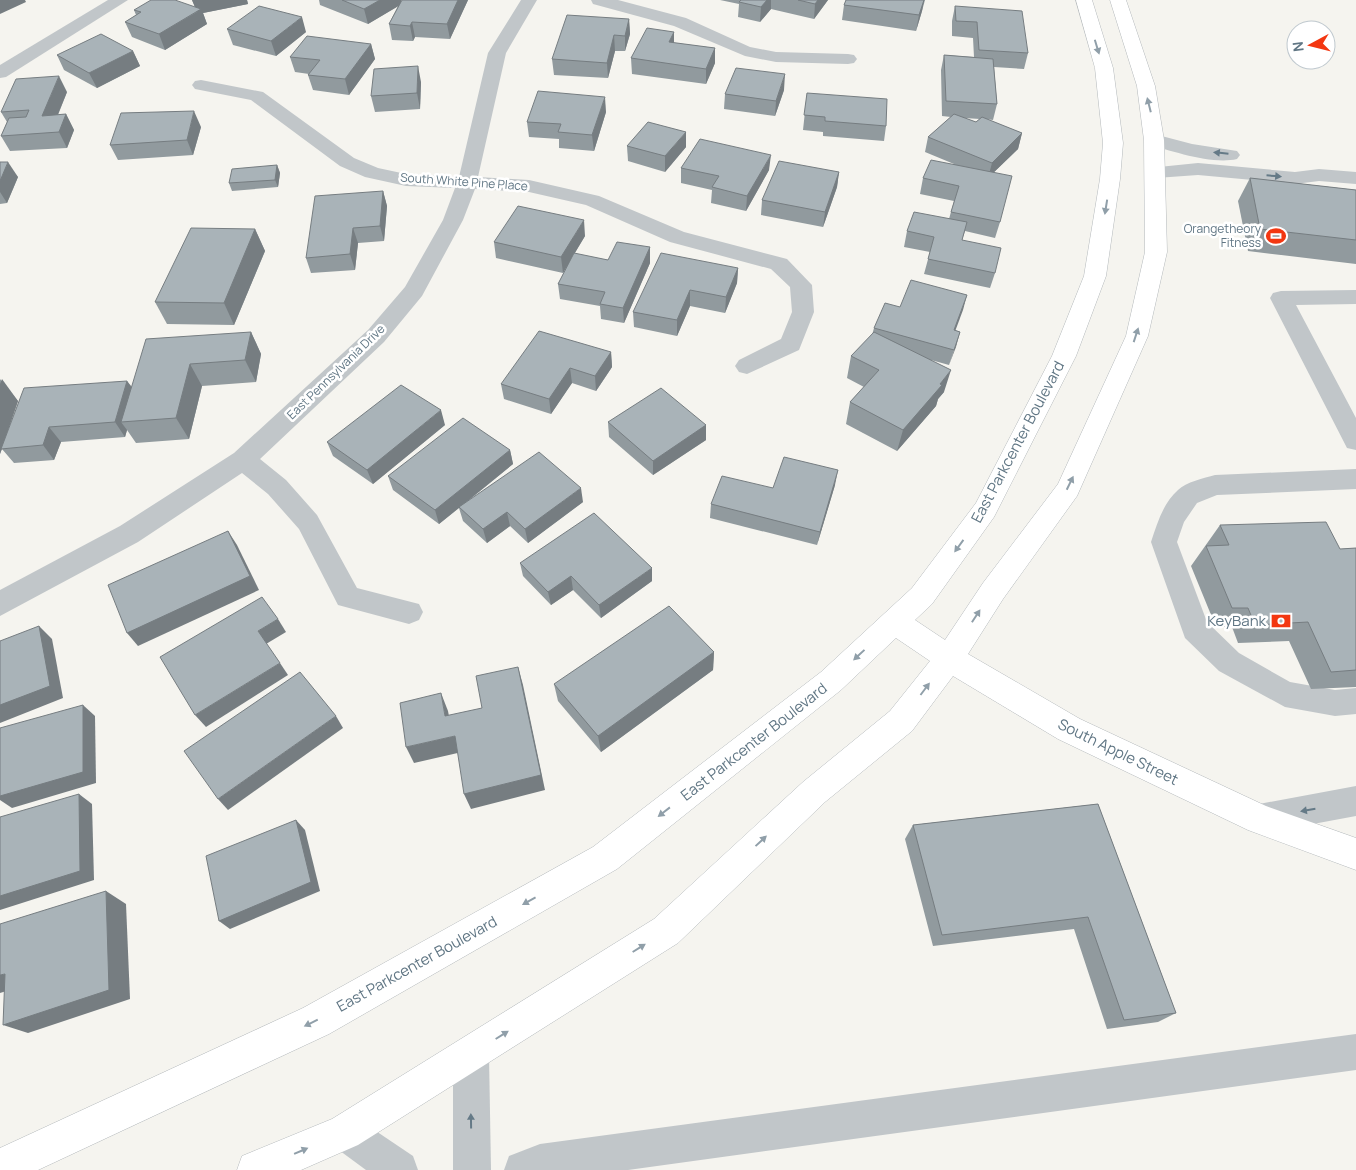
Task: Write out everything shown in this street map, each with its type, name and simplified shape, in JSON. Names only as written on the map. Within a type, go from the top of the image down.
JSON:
[{"type":"main road","name":"East Parkcenter Boulevard","points":[[0,1168],[316,1021],[606,858],[831,681],[922,596],[985,510],[1064,356],[1095,276],[1110,179],[1113,143],[1104,68],[1084,0]]},
{"type":"main road","points":[[256,1170],[345,1132],[471,1055],[666,931],[814,792],[901,721],[950,656],[992,591],[1068,489],[1137,336],[1156,252],[1156,172],[1153,123],[1138,60],[1118,0]]},
{"type":"main road","name":"South Apple Street","points":[[895,622],[950,656],[985,681],[1069,729],[1259,819],[1356,854]]},
{"type":"street","points":[[0,73],[120,0]]},
{"type":"street","name":"East Pennsylvania Drive","points":[[2,596],[129,534],[242,460],[376,336],[414,291],[453,220],[467,183],[496,53],[529,0]]},
{"type":"street","points":[[598,0],[680,22],[745,51],[776,57],[848,59]]},
{"type":"street","name":"South White Pine Place","points":[[201,85],[257,96],[347,162],[372,173],[406,180],[529,186],[592,200],[677,237],[780,264],[801,285],[803,312],[791,344],[747,366]]},
{"type":"street","points":[[1154,140],[1191,150],[1290,161],[1319,175]]},
{"type":"street","points":[[1156,172],[1198,169],[1295,178],[1319,175],[1356,178]]},
{"type":"street","points":[[1355,299],[1281,298],[1356,441]]},
{"type":"street","points":[[242,460],[278,487],[308,522],[348,597],[409,612]]},
{"type":"street","points":[[1356,479],[1215,485],[1188,496],[1172,518],[1164,542],[1196,629],[1229,662],[1285,694],[1335,703],[1356,701]]},
{"type":"street","points":[[1259,819],[1356,801]]},
{"type":"street","points":[[523,1170],[540,1163],[1356,1052]]},
{"type":"street","points":[[471,1055],[472,1170]]},
{"type":"street","points":[[345,1132],[399,1170]]},
{"type":"building","points":[[151,0],[175,0],[201,9],[159,34],[125,22],[141,12],[134,10]]},
{"type":"building","points":[[342,0],[380,0],[364,9]]},
{"type":"building","points":[[402,0],[458,0],[447,24],[412,22],[410,26],[389,24]]},
{"type":"building","points":[[741,0],[767,0],[761,7],[739,2]]},
{"type":"building","points":[[798,0],[818,0],[815,4]]},
{"type":"building","points":[[846,0],[924,0],[919,15],[844,5]]},
{"type":"building","points":[[259,6],[302,17],[271,41],[227,29]]},
{"type":"building","points":[[955,6],[1022,11],[1028,53],[979,50],[977,22],[956,21]]},
{"type":"building","points":[[567,15],[629,19],[625,36],[614,35],[607,63],[552,59]]},
{"type":"building","points":[[647,28],[674,32],[669,42],[715,48],[706,69],[631,58]]},
{"type":"building","points":[[101,34],[133,51],[89,73],[57,55]]},
{"type":"building","points":[[307,36],[371,44],[345,79],[308,75],[320,60],[290,57]]},
{"type":"building","points":[[944,55],[993,59],[997,104],[946,101]]},
{"type":"building","points":[[418,66],[417,93],[371,96],[374,69]]},
{"type":"building","points":[[736,68],[785,74],[776,101],[725,94]]},
{"type":"building","points":[[59,76],[42,116],[66,114],[59,132],[1,136],[9,118],[26,117],[29,110],[1,112],[16,79]]},
{"type":"building","points":[[538,91],[605,97],[592,135],[558,132],[561,124],[527,122]]},
{"type":"building","points":[[807,93],[887,99],[886,126],[825,121],[825,117],[804,115]]},
{"type":"building","points":[[194,111],[187,140],[110,145],[121,113]]},
{"type":"building","points":[[954,114],[976,122],[982,117],[1022,133],[992,163],[928,137]]},
{"type":"building","points":[[648,122],[686,132],[665,156],[627,146]]},
{"type":"building","points":[[700,139],[771,155],[747,196],[712,187],[719,176],[681,168]]},
{"type":"building","points":[[931,160],[1012,176],[1000,222],[951,212],[959,186],[923,178]]},
{"type":"building","points":[[779,161],[839,172],[825,212],[762,200]]},
{"type":"building","points":[[0,162],[8,162],[0,181]]},
{"type":"building","points":[[277,165],[275,180],[229,183],[232,169]]},
{"type":"building","points":[[1250,178],[1356,190],[1356,240],[1260,229]]},
{"type":"building","points":[[383,191],[380,226],[353,228],[350,254],[306,258],[315,196]]},
{"type":"building","points":[[518,206],[584,220],[561,257],[494,242]]},
{"type":"building","points":[[914,212],[967,222],[962,240],[1001,248],[995,273],[928,259],[934,237],[907,231]]},
{"type":"building","points":[[191,228],[255,229],[224,303],[155,302]]},
{"type":"building","points":[[617,242],[650,247],[623,308],[600,304],[605,292],[558,284],[574,253],[608,260]]},
{"type":"building","points":[[661,253],[738,268],[726,297],[690,290],[677,320],[633,312]]},
{"type":"building","points":[[911,280],[967,295],[954,330],[960,332],[954,350],[874,328],[885,303],[900,307]]},
{"type":"building","points":[[539,331],[611,352],[595,376],[570,368],[549,399],[501,384]]},
{"type":"building","points":[[251,332],[245,360],[190,364],[176,418],[121,422],[146,339]]},
{"type":"building","points":[[874,332],[951,370],[940,384],[942,385],[903,430],[850,402],[879,370],[851,356]]},
{"type":"building","points":[[127,381],[115,422],[49,427],[43,445],[1,449],[24,388]]},
{"type":"building","points":[[401,385],[441,410],[367,470],[327,442]]},
{"type":"building","points":[[661,388],[706,425],[653,461],[608,422]]},
{"type":"building","points":[[463,418],[510,450],[435,510],[388,476]]},
{"type":"building","points":[[539,452],[581,488],[525,529],[507,512],[483,529],[459,507]]},
{"type":"building","points":[[784,457],[838,470],[820,532],[711,504],[722,476],[773,488]]},
{"type":"building","points":[[594,513],[652,568],[599,605],[571,576],[548,592],[520,563]]},
{"type":"building","name":"KeyBank","points":[[1326,522],[1340,549],[1356,548],[1356,670],[1331,672],[1308,622],[1255,625],[1248,608],[1232,608],[1206,546],[1229,545],[1220,525]]},
{"type":"building","points":[[228,531],[250,576],[127,633],[108,585]]},
{"type":"building","points":[[262,597],[278,619],[258,631],[280,663],[195,715],[160,657]]},
{"type":"building","points":[[669,606],[714,652],[598,736],[554,684]]},
{"type":"building","points":[[39,626],[50,686],[0,705],[0,641]]},
{"type":"building","points":[[518,667],[541,775],[464,794],[455,736],[406,747],[400,703],[441,693],[445,716],[482,708],[476,676]]},
{"type":"building","points":[[300,672],[336,716],[218,799],[184,751]]},
{"type":"building","points":[[83,705],[83,772],[0,796],[0,728]]},
{"type":"building","points":[[79,794],[80,871],[0,896],[0,817]]},
{"type":"building","points":[[1098,804],[1176,1013],[1124,1020],[1088,917],[942,935],[913,825]]},
{"type":"building","points":[[296,820],[311,882],[219,921],[206,856]]},
{"type":"building","points":[[106,891],[109,990],[3,1025],[5,974],[0,975],[0,924]]},
{"type":"place","name":"Orangetheory Fitness","points":[[1276,236]]},
{"type":"place","name":"KeyBank","points":[[1281,621]]}]
